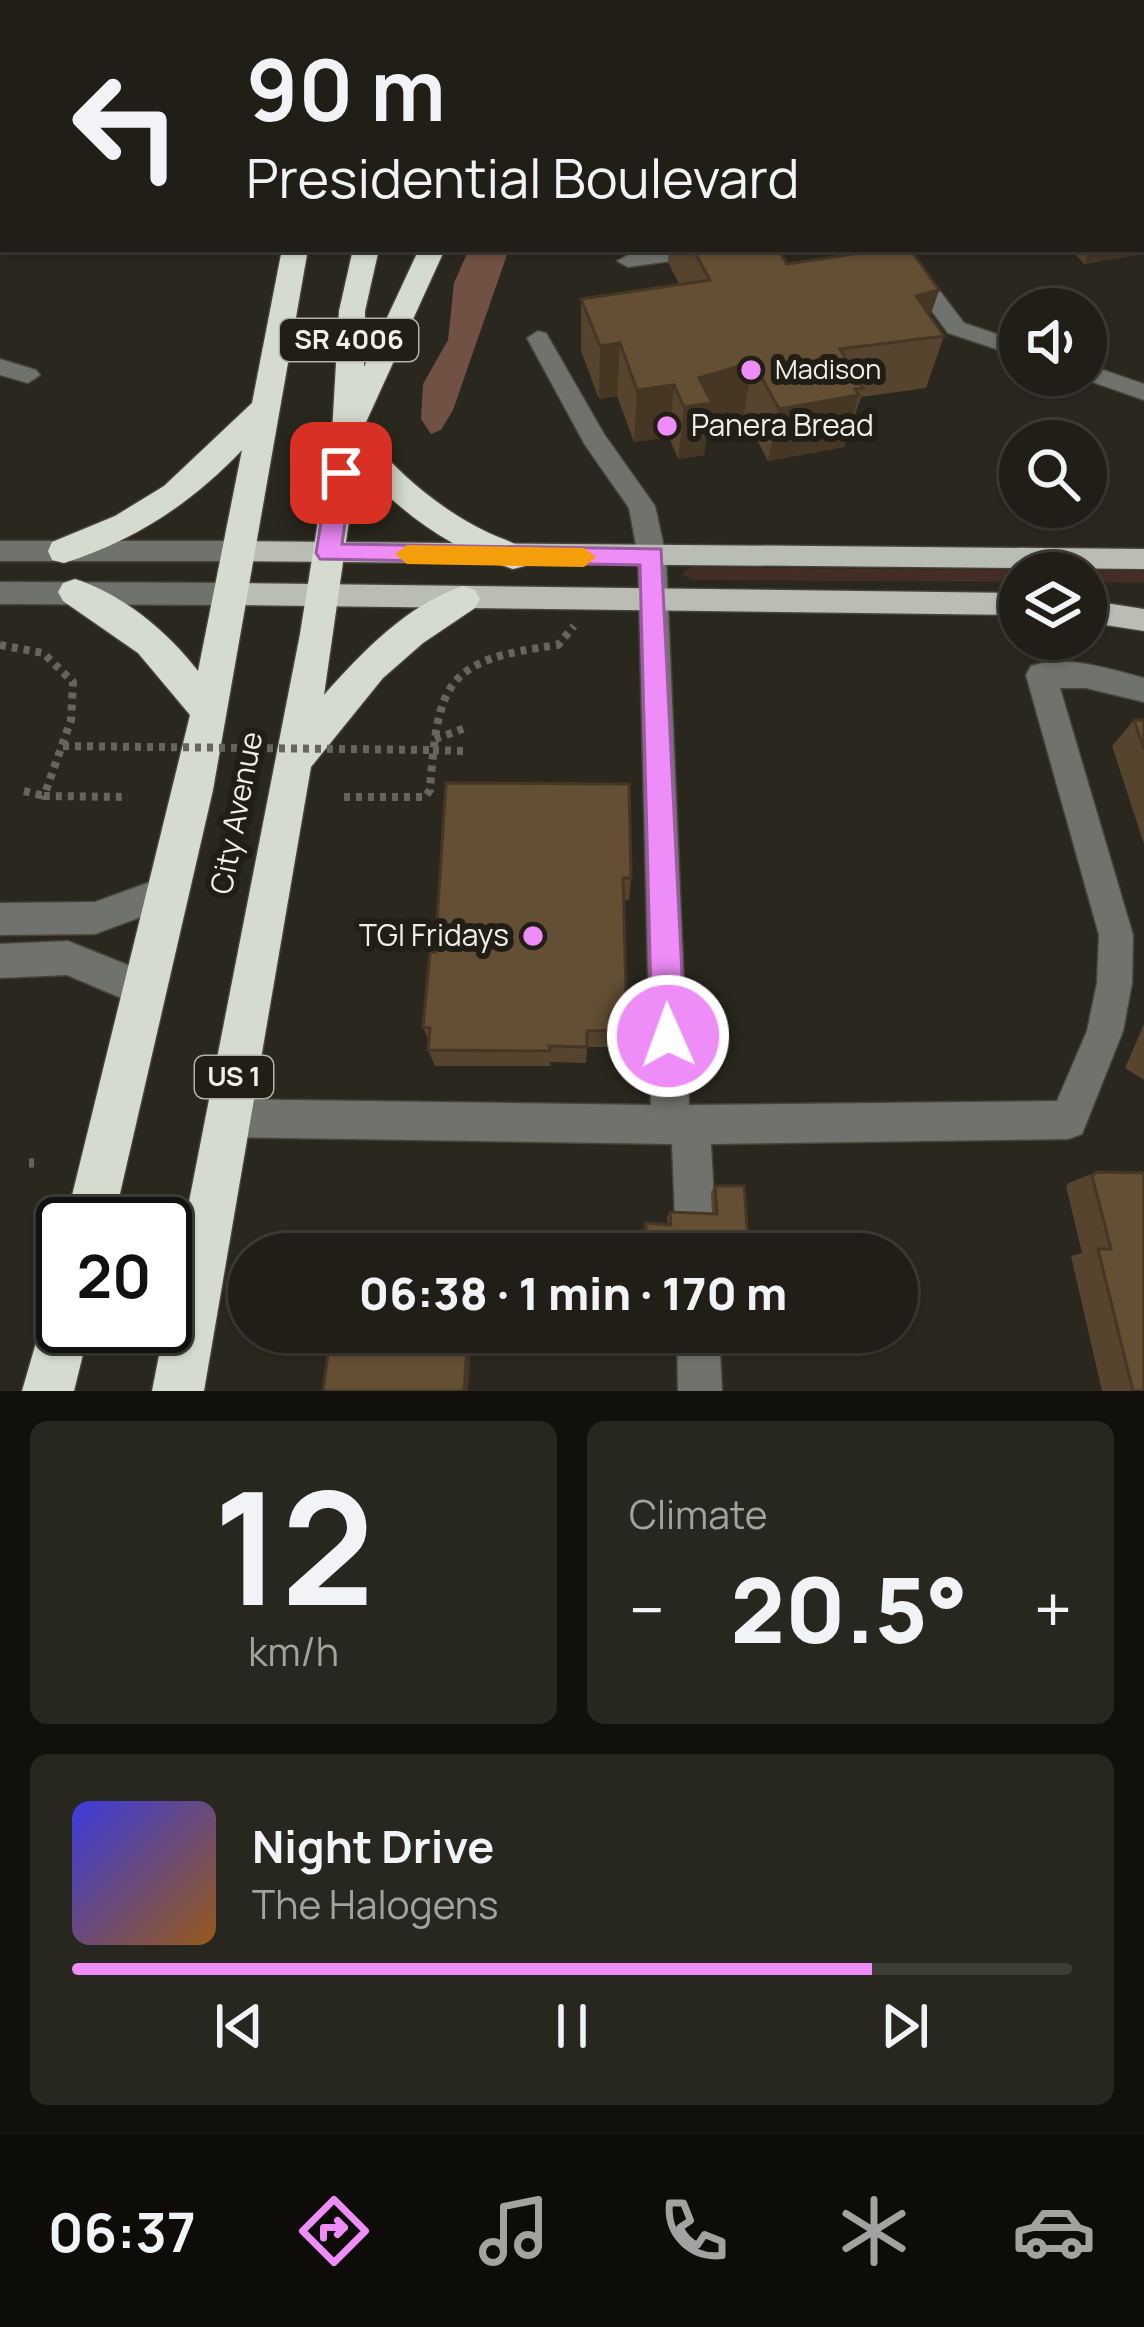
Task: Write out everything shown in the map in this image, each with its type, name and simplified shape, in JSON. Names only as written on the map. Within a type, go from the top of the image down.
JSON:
[{"type":"highway","name":"City Avenue","points":[[96,1197],[172,890],[294,252]]},
{"type":"highway","name":"City Avenue","points":[[178,1391],[322,597],[347,433],[349,344],[365,252]]},
{"type":"highway","name":"US 1","points":[[347,433],[431,252]]},
{"type":"highway","points":[[64,551],[126,527],[180,494],[267,404]]},
{"type":"highway","points":[[347,433],[392,486],[424,514],[513,557]]},
{"type":"highway","points":[[75,592],[152,640],[176,664],[208,713]]},
{"type":"highway","points":[[292,764],[368,665],[409,632],[463,599]]},
{"type":"highway","points":[[48,1391],[57,1353]]},
{"type":"main road","points":[[239,551],[1144,559]]},
{"type":"main road","points":[[231,594],[999,604]]},
{"type":"main road","points":[[1107,607],[1144,605]]},
{"type":"main road","points":[[1107,612],[1144,620]]},
{"type":"street","points":[[642,289],[624,255],[669,252]]},
{"type":"street","points":[[899,252],[956,328],[999,343]]},
{"type":"street","points":[[538,338],[594,439],[642,506],[652,556],[681,1125],[695,1218]]},
{"type":"street","points":[[0,367],[28,374]]},
{"type":"street","points":[[1107,379],[1144,392]]},
{"type":"street","points":[[0,551],[239,551]]},
{"type":"street","points":[[0,592],[231,594]]},
{"type":"street","points":[[226,1118],[681,1125],[1068,1120],[1088,1083],[1111,1012],[1117,950],[1041,675],[1086,676],[1144,690]]},
{"type":"street","points":[[0,920],[95,918],[172,890]]},
{"type":"street","points":[[0,961],[68,958],[146,991]]},
{"type":"street","points":[[699,1353],[700,1391]]},
{"type":"path","points":[[344,797],[425,797],[445,693],[462,670],[493,654],[558,645],[572,634],[573,619]]},
{"type":"path","points":[[0,645],[38,650],[65,667],[75,699],[44,796]]},
{"type":"path","points":[[434,745],[468,727]]},
{"type":"path","points":[[63,746],[434,745],[463,751]]},
{"type":"path","points":[[24,791],[44,796],[128,797]]},
{"type":"shaded area","points":[[468,252],[508,252],[453,410],[441,430],[431,434],[421,419],[423,384],[448,340],[454,283]]},
{"type":"shaded area","points":[[691,567],[999,570],[999,582],[692,580],[682,574]]},
{"type":"shaded area","points":[[1107,571],[1144,571],[1144,583],[1107,582]]},
{"type":"building","points":[[695,252],[780,252],[787,264],[867,252],[912,252],[939,290],[916,296],[944,336],[840,349],[863,388],[855,389],[859,395],[779,409],[753,362],[699,378],[712,403],[684,407],[674,385],[637,390],[620,343],[600,346],[581,299],[710,280]]},
{"type":"building","points":[[1134,720],[1144,720],[1144,749]]},
{"type":"building","name":"TGI Fridays","points":[[446,783],[629,784],[631,878],[623,878],[627,1030],[587,1031],[587,1047],[549,1046],[550,1051],[428,1050],[430,1028],[423,1027],[430,952],[435,952]]},
{"type":"building","points":[[1096,1172],[1144,1173],[1144,1391],[1133,1391],[1098,1249],[1111,1249],[1092,1176]]},
{"type":"building","points":[[715,1186],[744,1186],[747,1233],[646,1233],[646,1223],[671,1225],[670,1212],[717,1214]]},
{"type":"building","points":[[328,1353],[467,1353],[464,1391],[323,1391]]},
{"type":"slow traffic","points":[[407,554],[584,557]]},
{"type":"place","name":"Madison","points":[[751,370]]},
{"type":"place","name":"Panera Bread","points":[[667,426]]},
{"type":"place","name":"TGI Fridays","points":[[533,936]]},
{"type":"route","points":[[341,473],[328,553],[652,556],[668,1036]]}]
